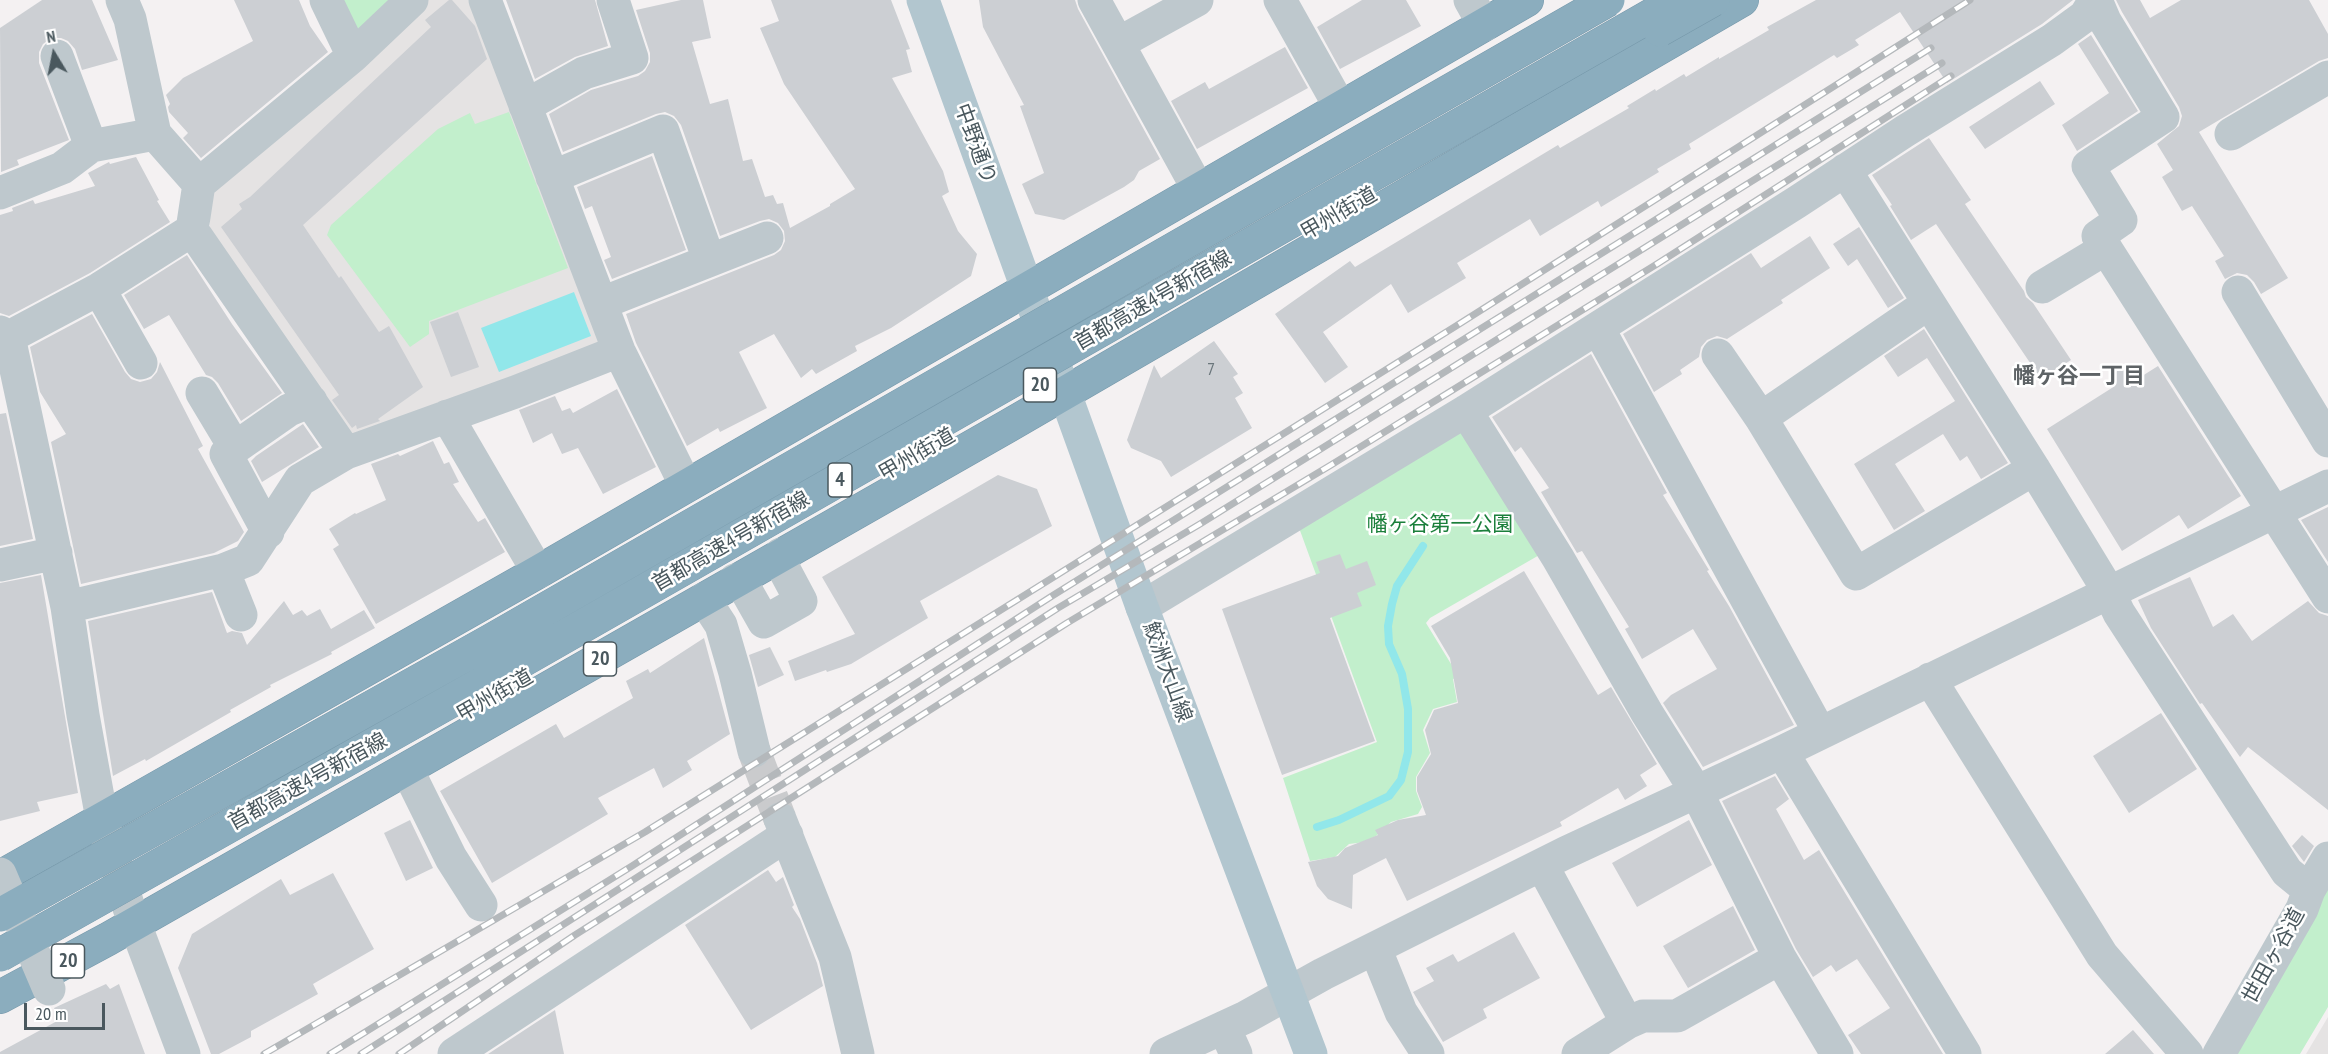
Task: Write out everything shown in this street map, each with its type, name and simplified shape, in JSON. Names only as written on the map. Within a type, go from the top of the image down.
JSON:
[{"type":"highway","points":[[0,887],[1340,107],[1477,12],[1527,0]]},
{"type":"highway","points":[[0,876],[104,826],[330,707],[480,624],[1568,0]]},
{"type":"highway","name":"首都高速4号新宿線","points":[[0,915],[500,635],[1608,0]]},
{"type":"highway","name":"首都高速4号新宿線","points":[[0,955],[517,664],[1678,0]]},
{"type":"highway","name":"甲州街道","points":[[0,997],[367,771],[1713,0]]},
{"type":"highway","name":"20","points":[[132,916],[407,770],[1065,393],[1743,0]]},
{"type":"highway","name":"甲州街道","points":[[0,988],[132,916]]},
{"type":"main road","name":"中野通り","points":[[923,0],[1027,289]]},
{"type":"main road","name":"鮫洲大山線","points":[[1027,289],[1142,607],[1311,1054]]},
{"type":"street","points":[[122,0],[130,19],[155,134],[199,184]]},
{"type":"street","points":[[326,0],[353,56]]},
{"type":"street","points":[[346,453],[192,230],[199,184],[353,56],[412,0]]},
{"type":"street","points":[[485,0],[619,351],[686,486]]},
{"type":"street","points":[[525,106],[584,73],[632,58],[613,0]]},
{"type":"street","points":[[1094,0],[1198,189]]},
{"type":"street","points":[[1119,43],[1197,0]]},
{"type":"street","points":[[1280,0],[1340,107]]},
{"type":"street","points":[[1142,607],[1466,411],[2052,40],[2085,16],[2095,0]]},
{"type":"street","points":[[2095,0],[2105,21],[2163,117],[2088,166],[2121,220],[2098,236],[2328,597]]},
{"type":"street","points":[[57,56],[91,146]]},
{"type":"street","points":[[2231,134],[2328,77]]},
{"type":"street","points":[[552,177],[663,131],[709,261]]},
{"type":"street","points":[[0,193],[62,168],[91,146],[155,134]]},
{"type":"street","points":[[1845,170],[2034,469],[2109,592],[2119,613],[2287,872],[2309,890]]},
{"type":"street","points":[[184,1054],[132,916],[104,826],[56,553],[5,335],[99,289],[192,230]]},
{"type":"street","points":[[602,303],[767,238]]},
{"type":"street","points":[[2042,287],[2105,249]]},
{"type":"street","points":[[99,289],[141,363]]},
{"type":"street","points":[[2238,292],[2328,441]]},
{"type":"street","points":[[1761,418],[1929,303]]},
{"type":"street","points":[[1598,328],[1820,733]]},
{"type":"street","points":[[67,608],[223,570],[248,560],[300,480],[346,453],[515,392],[619,351]]},
{"type":"street","points":[[1718,355],[1761,418],[1856,574],[2034,469]]},
{"type":"street","points":[[202,393],[235,448]]},
{"type":"street","points":[[267,532],[226,454],[289,410],[311,401]]},
{"type":"street","points":[[1466,411],[1557,558],[1647,713],[1697,793],[1780,958],[1837,1054]]},
{"type":"street","points":[[447,416],[538,572]]},
{"type":"street","points":[[1166,1054],[1230,1040],[1288,993],[1361,962],[1542,865],[1697,793],[2328,486]]},
{"type":"street","points":[[0,565],[56,553]]},
{"type":"street","points":[[735,580],[747,592],[765,622],[801,602],[785,571],[781,554]]},
{"type":"street","points":[[223,570],[241,615]]},
{"type":"street","points":[[704,599],[721,625],[754,751]]},
{"type":"street","points":[[1930,679],[2102,955],[2187,1054]]},
{"type":"street","points":[[1782,752],[1965,1054]]},
{"type":"street","points":[[407,770],[451,858],[481,905]]},
{"type":"street","points":[[454,1054],[783,827],[836,957],[858,1054]]},
{"type":"street","name":"世田ヶ谷道","points":[[2219,1054],[2302,909],[2309,890],[2328,858]]},
{"type":"street","points":[[1542,865],[1627,1023]]},
{"type":"street","points":[[0,876],[50,989]]},
{"type":"street","points":[[1578,1054],[1627,1023],[1643,1017],[1677,1016],[1780,958]]},
{"type":"street","points":[[1361,962],[1401,1012],[1428,1054]]},
{"type":"shaded area","points":[[425,0],[475,0],[612,343],[354,446],[210,236],[210,185]]},
{"type":"shaded area","points":[[2328,1017],[2328,1054],[2306,1054]]},
{"type":"green space","points":[[333,0],[402,0],[353,42]]},
{"type":"green space","points":[[509,112],[568,268],[429,321],[429,334],[410,347],[327,235],[331,225],[438,129],[470,113],[475,124]]},
{"type":"green space","name":"幡ヶ谷第一公園","points":[[1466,422],[1548,550],[1430,618],[1426,623],[1459,677],[1453,679],[1457,702],[1433,709],[1423,730],[1430,753],[1416,777],[1416,791],[1422,807],[1418,814],[1391,822],[1376,836],[1365,842],[1349,844],[1335,857],[1310,861],[1283,778],[1377,742],[1298,525]]},
{"type":"green space","points":[[2328,874],[2328,1007],[2300,1054],[2227,1054]]},
{"type":"water","points":[[574,292],[591,336],[499,372],[481,328]]},
{"type":"building","points":[[42,0],[92,0],[118,60],[82,70],[75,49],[68,41],[51,38],[43,44],[39,52],[39,63],[69,140],[17,160],[19,165],[1,172],[0,28]]},
{"type":"building","points":[[234,0],[299,0],[310,26],[328,52],[201,158],[183,138],[188,133],[169,112],[170,104],[166,95],[183,78],[253,41]]},
{"type":"building","points":[[452,0],[475,26],[487,59],[303,225],[379,332],[389,326],[423,387],[378,419],[380,421],[357,429],[356,425],[352,428],[332,400],[339,395],[221,227],[242,209],[239,204],[250,197],[431,27],[425,20]]},
{"type":"building","points":[[506,0],[595,0],[608,46],[575,57],[535,79]]},
{"type":"building","points":[[681,0],[703,0],[711,38],[692,42],[710,104],[728,99],[743,161],[752,159],[765,197],[773,195],[777,204],[783,203],[790,228],[855,189],[784,84],[760,28],[779,21],[771,0],[891,0],[910,49],[906,50],[912,72],[892,78],[943,171],[949,192],[942,196],[958,231],[977,254],[971,276],[891,328],[855,346],[857,351],[816,374],[812,369],[801,378],[774,334],[739,352],[767,408],[720,432],[718,428],[687,446],[636,343],[626,314],[774,255],[781,250],[785,241],[784,231],[778,223],[769,219],[720,236],[681,125],[674,116],[665,112],[656,114],[563,152],[549,114],[591,90],[638,76],[645,71],[650,62],[650,53],[636,10]]},
{"type":"building","points":[[979,0],[1075,0],[1160,159],[1139,171],[1134,180],[1124,187],[1064,220],[1035,214],[1022,184],[1044,173],[1020,106],[1024,105],[983,27]]},
{"type":"building","points":[[1362,0],[1406,0],[1421,26],[1340,69],[1317,27]]},
{"type":"building","points":[[1816,0],[2073,0],[2042,24],[1947,83],[1900,12],[1855,40],[1859,45],[1837,58],[1834,55],[1689,144],[1691,149],[1657,169],[1659,172],[1601,207],[1598,201],[1540,236],[1530,219],[1457,263],[1466,278],[1408,313],[1391,284],[1323,332],[1348,367],[1325,383],[1275,314],[1350,261],[1355,267],[1558,145],[1560,148],[1629,108],[1627,106],[1655,89],[1656,91],[1684,74],[1686,77],[1719,57],[1719,59],[1769,30],[1767,27]]},
{"type":"building","points":[[2116,0],[2140,0],[2150,18],[2181,0],[2309,0],[2328,34],[2328,58],[2319,61],[2199,132],[2288,278],[2261,294],[2247,275],[2237,273],[2225,279],[2215,261],[2224,256],[2192,206],[2182,211],[2162,177],[2173,170],[2157,144],[2179,126],[2182,116],[2179,107]]},
{"type":"building","points":[[2091,35],[2138,111],[2077,151],[2062,125],[2109,93],[2078,44]]},
{"type":"building","points":[[1285,47],[1308,88],[1197,149],[1171,101],[1205,82],[1209,89]]},
{"type":"building","points":[[2040,81],[2055,104],[1985,149],[1969,127]]},
{"type":"building","points":[[1929,138],[1971,200],[1965,204],[2026,297],[2033,303],[2071,360],[2041,379],[1936,224],[1911,240],[1872,175]]},
{"type":"building","points":[[652,156],[686,250],[612,279],[604,260],[611,257],[592,206],[585,209],[577,187]]},
{"type":"building","points":[[136,157],[170,222],[90,273],[9,316],[0,313],[0,215],[33,200],[35,204],[95,186],[88,173],[109,162],[110,164]]},
{"type":"building","points":[[1859,227],[1904,298],[1888,308],[1857,259],[1848,266],[1833,244]]},
{"type":"building","points":[[1810,236],[1830,268],[1781,300],[1783,303],[1727,339],[1717,336],[1707,340],[1701,347],[1699,357],[1680,370],[1682,374],[1654,392],[1623,334],[1751,253],[1761,268]]},
{"type":"building","points":[[187,255],[232,324],[282,393],[241,421],[218,383],[206,375],[169,315],[144,329],[124,295]]},
{"type":"building","points":[[458,312],[479,367],[451,377],[430,322]]},
{"type":"building","points":[[92,314],[131,379],[140,382],[151,379],[157,372],[160,362],[203,446],[198,449],[244,532],[238,541],[214,553],[81,584],[51,442],[66,434],[40,392],[30,347]]},
{"type":"building","points":[[1924,329],[2008,463],[1981,479],[1967,456],[1960,461],[1943,434],[1895,464],[1925,511],[1894,530],[1854,464],[1955,401],[1927,358],[1898,377],[1884,356]]},
{"type":"building","points":[[1214,341],[1238,374],[1233,377],[1243,393],[1235,398],[1252,428],[1171,477],[1161,461],[1131,448],[1127,440],[1154,365],[1161,378]]},
{"type":"building","points":[[1591,354],[1667,493],[1663,495],[1709,570],[1707,571],[1729,606],[1794,725],[1703,767],[1663,703],[1671,695],[1717,669],[1693,629],[1642,659],[1625,629],[1629,627],[1582,551],[1577,553],[1541,492],[1549,488],[1521,447],[1515,452],[1492,417]]},
{"type":"building","points":[[2130,363],[2139,378],[2158,366],[2241,496],[2188,529],[2179,515],[2122,551],[2047,429],[2115,386],[2109,376]]},
{"type":"building","points":[[617,389],[656,467],[603,494],[578,448],[562,454],[552,433],[533,443],[519,410],[555,396],[562,411],[570,408],[573,413]]},
{"type":"building","points":[[6,413],[33,539],[0,546],[0,414]]},
{"type":"building","points":[[303,424],[319,447],[262,482],[251,461]]},
{"type":"building","points":[[433,441],[444,464],[449,462],[459,482],[453,484],[478,522],[485,518],[505,552],[376,624],[333,549],[339,545],[329,529],[355,513],[386,500],[371,464],[398,454],[400,456]]},
{"type":"building","points":[[998,475],[1037,489],[1052,526],[920,601],[928,618],[851,664],[795,681],[788,661],[855,634],[822,577]]},
{"type":"building","points":[[2328,507],[2328,562],[2301,520]]},
{"type":"building","points":[[1340,554],[1346,569],[1367,561],[1376,585],[1357,593],[1362,606],[1330,618],[1375,741],[1282,775],[1222,609],[1320,573],[1316,562]]},
{"type":"building","points":[[1524,571],[1598,695],[1611,687],[1657,764],[1640,775],[1647,786],[1625,800],[1618,788],[1560,822],[1562,826],[1407,901],[1386,858],[1353,875],[1352,909],[1328,899],[1317,886],[1308,862],[1338,856],[1345,848],[1378,835],[1375,830],[1398,820],[1426,815],[1417,791],[1417,777],[1431,754],[1425,730],[1434,710],[1458,703],[1450,658],[1431,626]]},
{"type":"building","points":[[41,575],[78,793],[37,802],[40,811],[0,821],[0,583]]},
{"type":"building","points":[[2190,577],[2213,627],[2233,614],[2252,641],[2308,601],[2319,613],[2328,616],[2328,810],[2248,747],[2240,757],[2202,703],[2200,704],[2151,628],[2138,600]]},
{"type":"building","points":[[212,592],[227,633],[232,631],[242,633],[247,645],[284,601],[293,615],[302,610],[307,616],[320,609],[331,629],[364,610],[375,628],[331,652],[332,654],[270,685],[271,687],[230,710],[231,712],[146,761],[145,759],[113,776],[88,621]]},
{"type":"building","points":[[704,638],[730,734],[687,761],[692,770],[663,788],[654,768],[598,798],[608,814],[492,883],[440,791],[556,724],[564,738],[633,698],[626,681],[648,669],[650,673]]},
{"type":"building","points":[[770,647],[784,675],[758,687],[749,655]]},
{"type":"building","points":[[2161,713],[2197,769],[2129,813],[2093,756]]},
{"type":"building","points":[[1775,776],[1789,799],[1776,809],[1804,860],[1819,850],[1943,1054],[1861,1054],[1848,1035],[1890,1008],[1857,959],[1836,972],[1831,965],[1813,977],[1796,949],[1722,801]]},
{"type":"building","points":[[410,820],[433,868],[406,881],[384,833]]},
{"type":"building","points":[[1689,820],[1712,865],[1637,907],[1612,863]]},
{"type":"building","points":[[2302,835],[2314,846],[2304,862],[2292,846]]},
{"type":"building","points":[[768,870],[776,882],[783,877],[794,905],[792,907],[800,919],[817,963],[823,986],[751,1030],[685,925]]},
{"type":"building","points":[[333,873],[374,949],[313,984],[318,994],[251,1031],[251,1037],[219,1054],[211,1054],[178,968],[192,934],[281,879],[290,895]]},
{"type":"building","points":[[1733,906],[1755,950],[1688,988],[1663,946]]},
{"type":"building","points":[[1514,932],[1540,978],[1483,1009],[1487,1018],[1443,1042],[1413,992],[1434,981],[1426,968],[1453,954],[1458,962]]},
{"type":"building","points":[[106,984],[110,989],[119,984],[145,1054],[0,1054],[59,1020],[54,1008]]},
{"type":"building","points":[[555,1010],[564,1054],[488,1054]]},
{"type":"building","points":[[2133,1030],[2154,1054],[2105,1054]]},
{"type":"waterway","points":[[1317,827],[1339,820],[1389,796],[1401,780],[1408,752],[1408,709],[1402,674],[1389,644],[1388,626],[1397,586],[1423,546]]},
{"type":"tunnel","points":[[754,751],[780,819]]},
{"type":"railway","points":[[264,1054],[645,832],[1456,326],[1970,0]]},
{"type":"railway","points":[[330,1054],[632,866],[1052,596],[1931,48]]},
{"type":"railway","points":[[361,1054],[1058,608],[1200,524],[1942,63]]},
{"type":"railway","points":[[399,1054],[575,935],[1067,623],[1331,465],[1657,264],[1951,76]]},
{"type":"district","name":"幡ヶ谷一丁目","points":[[2079,377]]}]
